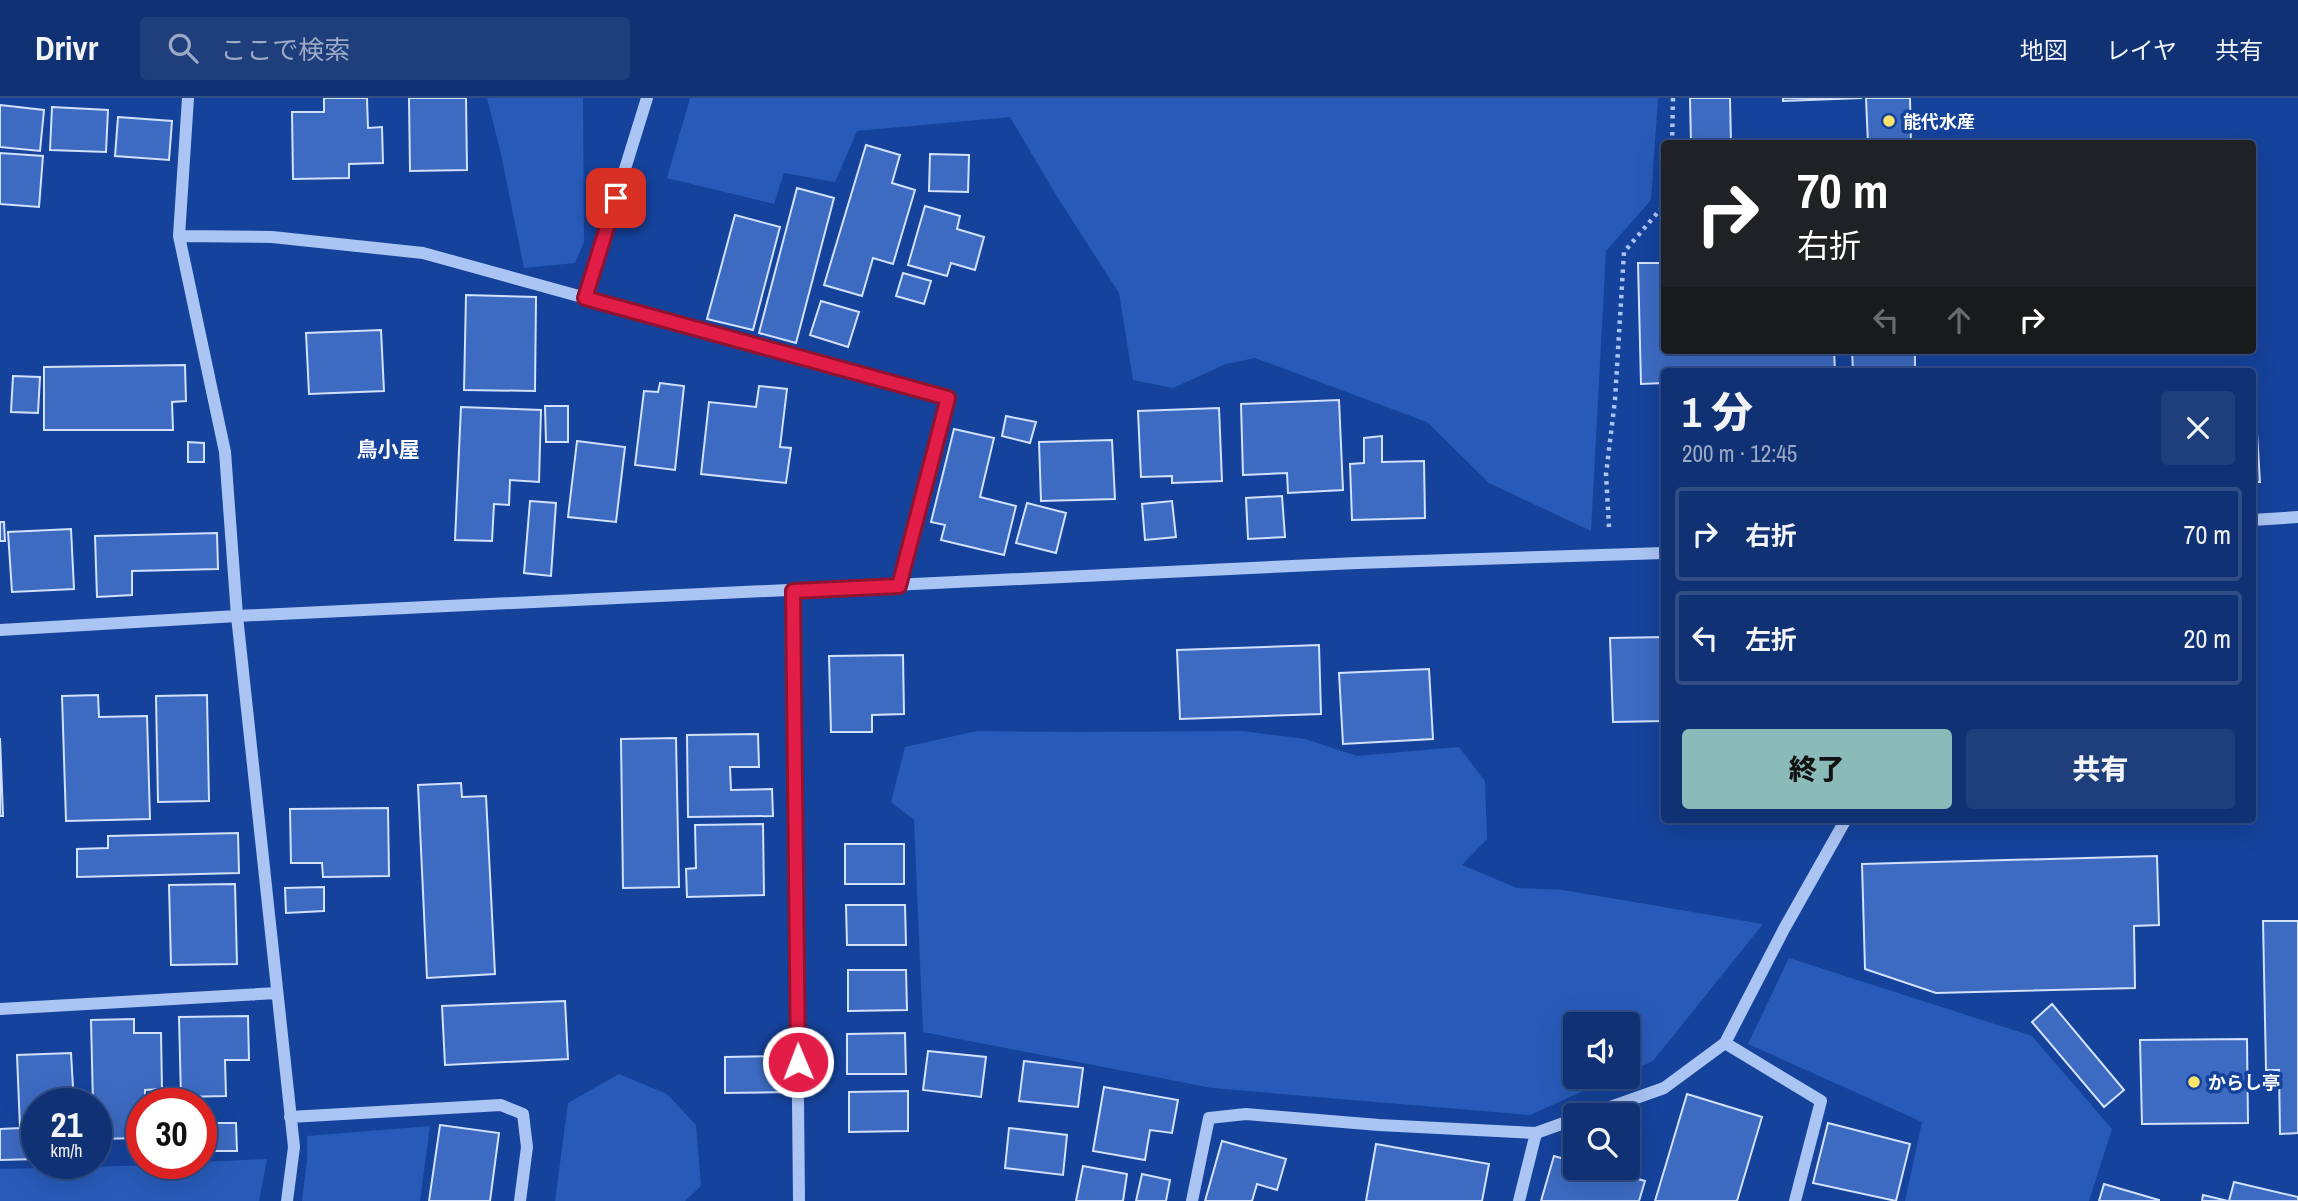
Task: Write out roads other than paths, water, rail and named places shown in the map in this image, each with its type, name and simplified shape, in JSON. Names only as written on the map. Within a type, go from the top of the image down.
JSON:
[{"type":"street","points":[[188,98],[179,236],[225,452],[237,616],[294,1147],[287,1201]]},
{"type":"street","points":[[585,298],[647,98]]},
{"type":"street","points":[[179,236],[272,237],[423,253],[948,398],[899,586]]},
{"type":"street","points":[[2256,520],[2298,517]]},
{"type":"street","points":[[0,630],[237,616],[1343,564],[1661,553]]},
{"type":"street","points":[[793,591],[799,1201]]},
{"type":"street","points":[[1622,1103],[1664,1088],[1725,1044],[1784,929],[1844,823]]},
{"type":"street","points":[[0,1009],[277,993]]},
{"type":"street","points":[[1725,1044],[1821,1101],[1795,1201]]},
{"type":"street","points":[[290,1117],[501,1105],[523,1114],[527,1147],[520,1201]]},
{"type":"street","points":[[1192,1201],[1209,1118],[1246,1114],[1379,1125],[1536,1133],[1563,1123]]},
{"type":"street","points":[[1519,1201],[1536,1133]]},
{"type":"place","name":"能代水産","points":[[1889,121]]},
{"type":"place","name":"からし亭","points":[[2194,1082]]},
{"type":"district","name":"鳥小屋","points":[[388,449]]}]
